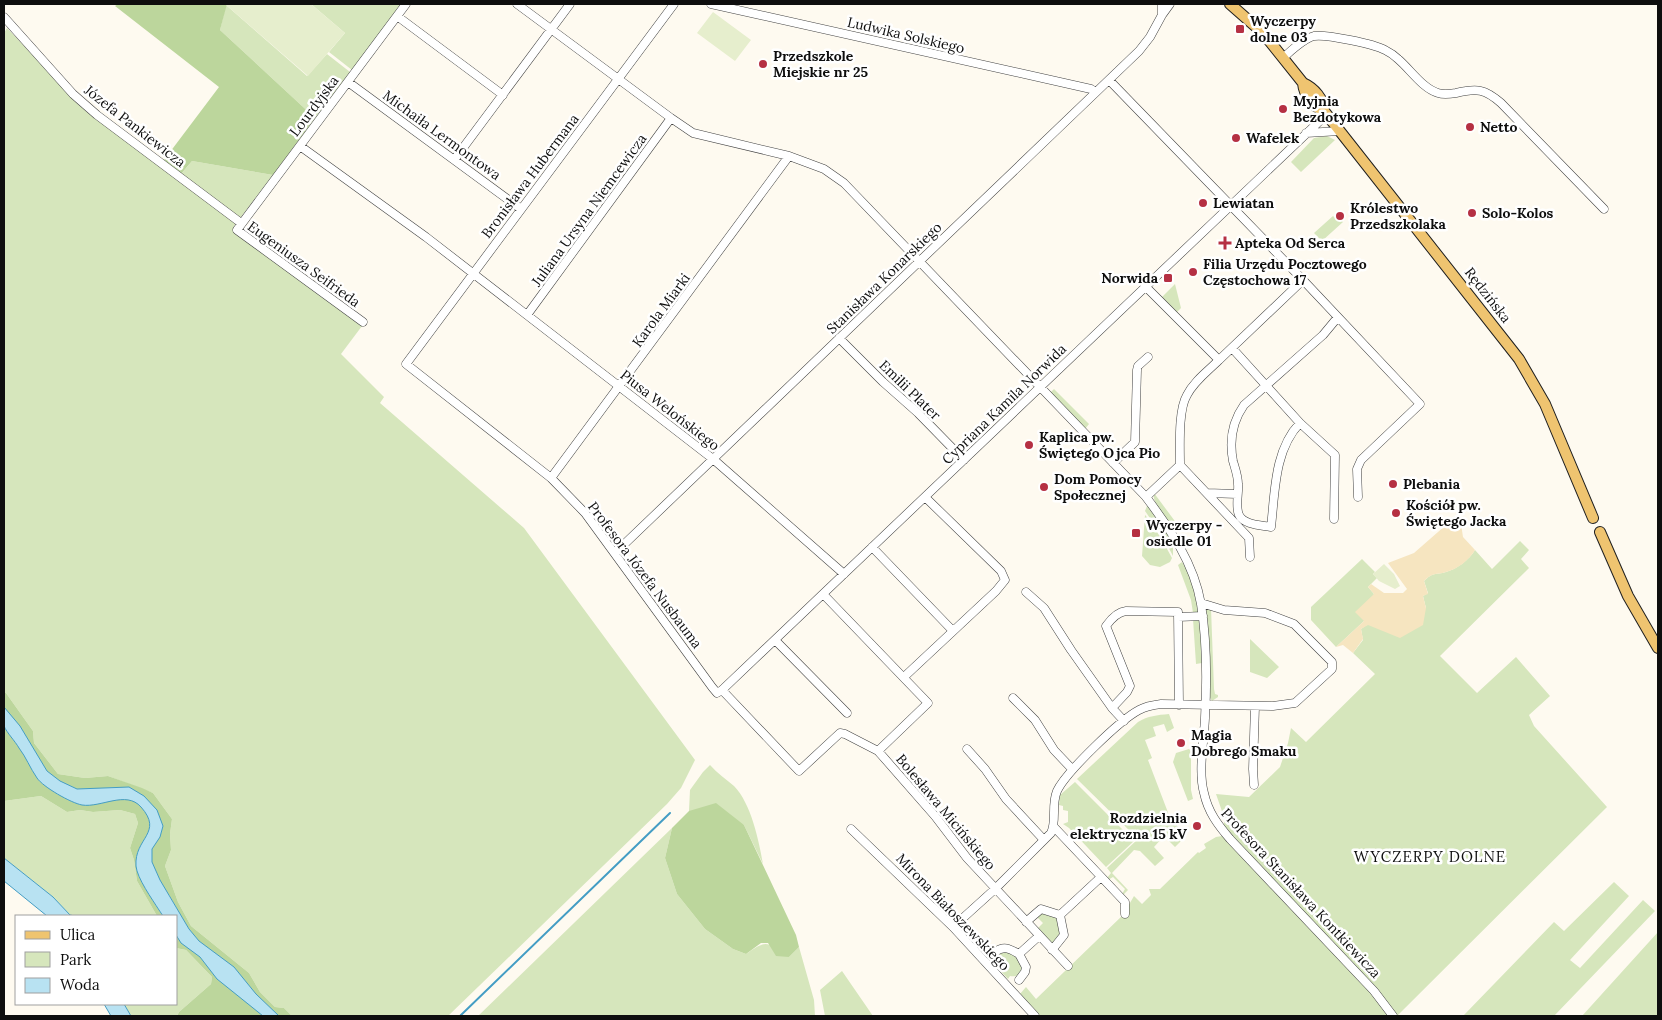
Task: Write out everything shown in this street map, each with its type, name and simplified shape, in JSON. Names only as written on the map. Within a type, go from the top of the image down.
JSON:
[{"type":"main road","name":"Rędzińska","points":[[1230,4],[1262,33],[1283,58],[1303,83],[1304,91],[1312,103],[1325,112],[1520,359],[1545,404],[1593,518],[1599,520],[1602,526],[1600,532],[1628,596],[1658,648]]},
{"type":"street","name":"Lourdyjska","points":[[241,223],[406,4]]},
{"type":"street","name":"Profesora Stanisława Kontkiewicza","points":[[517,4],[693,133],[789,156],[824,169],[844,183],[1146,497],[1175,538],[1190,569],[1201,603],[1205,643],[1206,705],[1202,786],[1207,805],[1214,820],[1374,991],[1394,1016]]},
{"type":"street","points":[[454,160],[570,4]]},
{"type":"street","name":"Bronisława Hubermana","points":[[406,364],[674,4]]},
{"type":"street","name":"Ludwika Solskiego","points":[[711,4],[1091,89],[1096,92]]},
{"type":"street","name":"Stanisława Konarskiego","points":[[1162,4],[1162,15]]},
{"type":"street","name":"Stanisława Konarskiego","points":[[615,553],[1109,80],[1145,44],[1170,4]]},
{"type":"street","points":[[397,16],[503,94]]},
{"type":"street","name":"Józefa Pankiewicza","points":[[4,17],[73,94],[97,115],[241,223]]},
{"type":"street","points":[[1283,58],[1306,40],[1321,36],[1329,37],[1372,45],[1386,50],[1428,88],[1439,94],[1446,95],[1473,90],[1484,91],[1501,103],[1604,209]]},
{"type":"street","points":[[1109,80],[1420,404],[1361,460],[1357,469],[1358,497]]},
{"type":"street","name":"Michaiła Lermontowa","points":[[348,82],[521,209]]},
{"type":"street","name":"Cypriana Kamila Norwida","points":[[720,692],[1230,206],[1306,133],[1325,112]]},
{"type":"street","name":"Juliana Ursyna Niemcewicza","points":[[527,315],[671,118]]},
{"type":"street","points":[[1306,133],[1340,131]]},
{"type":"street","name":"Piusa Welońskiego","points":[[300,146],[426,237],[713,459],[844,574]]},
{"type":"street","name":"Karola Miarki","points":[[551,478],[789,156]]},
{"type":"street","name":"Eugeniusza Seifrieda","points":[[241,223],[237,230],[363,322]]},
{"type":"street","points":[[1146,497],[1180,465],[1182,408],[1186,396],[1195,383],[1303,280]]},
{"type":"street","points":[[1145,286],[1219,360]]},
{"type":"street","points":[[1300,423],[1290,436],[1280,460],[1271,527],[1247,522],[1239,515],[1238,483],[1231,452],[1232,427],[1237,414],[1265,385],[1323,335],[1338,317]]},
{"type":"street","name":"Emilii Plater","points":[[839,338],[883,382],[918,413],[964,460]]},
{"type":"street","points":[[1232,348],[1300,423],[1335,455],[1334,519]]},
{"type":"street","points":[[1114,463],[1135,442],[1137,370],[1138,366],[1148,357]]},
{"type":"street","name":"Profesora Józefa Nusbauma","points":[[406,364],[551,478],[585,513],[712,688],[720,692]]},
{"type":"street","points":[[1180,465],[1249,538],[1250,557]]},
{"type":"street","points":[[1207,493],[1237,494]]},
{"type":"street","points":[[904,677],[996,591],[1004,580],[1001,571],[925,497]]},
{"type":"street","points":[[872,547],[953,631]]},
{"type":"street","points":[[1026,592],[1044,608],[1112,708],[1124,721]]},
{"type":"street","points":[[720,692],[799,771],[840,733],[878,751],[928,703],[824,594]]},
{"type":"street","points":[[953,926],[995,889],[1051,833],[1054,827],[1054,798],[1062,782],[1072,769],[1137,710],[1148,706],[1272,706],[1295,704],[1332,669],[1332,662],[1294,624],[1265,614],[1224,610],[1201,603]]},
{"type":"street","points":[[1112,708],[1130,686],[1106,629],[1107,624],[1115,615],[1126,611],[1178,612],[1179,705]]},
{"type":"street","points":[[1178,617],[1202,616]]},
{"type":"street","points":[[775,640],[847,713]]},
{"type":"street","points":[[1013,698],[1035,720],[1054,750],[1072,769]]},
{"type":"street","points":[[1254,785],[1255,706]]},
{"type":"street","points":[[967,749],[985,768],[1006,799],[1044,840]]},
{"type":"street","name":"Bolesława Micińskiego","points":[[878,751],[900,774],[967,858],[1068,966]]},
{"type":"street","points":[[1054,827],[1124,902],[1124,914]]},
{"type":"street","name":"Mirona Białoszewskiego","points":[[851,829],[953,926],[1035,1016]]},
{"type":"street","points":[[1060,915],[1101,877]]},
{"type":"street","points":[[1026,922],[1040,909],[1060,915]]},
{"type":"street","points":[[1052,950],[1064,935],[1060,915]]},
{"type":"street","points":[[1019,954],[1039,936]]},
{"type":"street","points":[[995,952],[1003,947],[1019,954],[1026,967],[1019,980]]},
{"type":"green space","points":[[118,4],[227,4],[220,30],[315,118],[273,175],[192,161],[181,174],[164,160],[219,87],[115,6]]},
{"type":"green space","points":[[227,4],[311,4],[345,33],[308,76]]},
{"type":"green space","points":[[311,4],[401,4],[352,70],[329,52],[345,33]]},
{"type":"green space","points":[[226,5],[307,76],[327,54],[350,72],[315,118],[220,30]]},
{"type":"green space","points":[[713,12],[751,40],[735,61],[697,33]]},
{"type":"green space","points":[[7,28],[86,111],[177,179],[192,161],[273,175],[234,226],[233,230],[362,326],[341,354],[384,397],[380,403],[524,528],[695,760],[681,788],[667,804],[448,1016],[292,1016],[284,1008],[275,1007],[260,992],[249,973],[191,926],[178,902],[165,866],[171,850],[170,834],[172,819],[153,793],[108,776],[85,778],[58,774],[34,743],[33,731],[6,693],[4,693],[4,33]]},
{"type":"green space","points":[[1327,136],[1335,140],[1301,172],[1291,162],[1314,138]]},
{"type":"green space","points":[[1333,216],[1336,216],[1343,222],[1322,241],[1314,233]]},
{"type":"green space","points":[[1175,284],[1181,308],[1176,313],[1161,298]]},
{"type":"green space","points":[[1054,389],[1089,424],[1085,429],[1050,393]]},
{"type":"green space","points":[[1154,493],[1180,528],[1175,531],[1164,517],[1157,507]]},
{"type":"green space","points":[[1147,506],[1150,507],[1173,542],[1173,556],[1163,537],[1145,511]]},
{"type":"green space","points":[[1145,515],[1172,558],[1170,562],[1160,567],[1150,565],[1142,556]]},
{"type":"green space","points":[[1520,541],[1529,550],[1521,559],[1529,568],[1440,656],[1477,693],[1516,657],[1550,696],[1529,715],[1534,726],[1607,807],[1397,1016],[1040,1016],[1020,994],[1026,987],[1036,999],[1123,915],[1134,896],[1142,904],[1151,895],[1149,889],[1160,889],[1198,852],[1206,848],[1204,844],[1216,837],[1222,836],[1236,851],[1241,845],[1223,826],[1225,820],[1216,794],[1249,797],[1280,767],[1291,728],[1306,742],[1375,674],[1353,653],[1363,640],[1361,629],[1368,624],[1426,608],[1423,596],[1428,593],[1424,581],[1432,575],[1450,571],[1466,561],[1475,550],[1492,569]]},
{"type":"green space","points":[[1362,559],[1375,572],[1373,574],[1377,578],[1368,587],[1374,594],[1364,621],[1336,647],[1311,620],[1311,607]]},
{"type":"green space","points":[[1182,562],[1189,573],[1193,585],[1199,610],[1197,614],[1193,613],[1191,600],[1178,565]]},
{"type":"green space","points":[[1384,564],[1394,574],[1400,586],[1395,589],[1379,581],[1373,574]]},
{"type":"green space","points":[[1211,608],[1214,689],[1215,694],[1218,695],[1212,701],[1209,696],[1205,609]]},
{"type":"green space","points":[[1193,619],[1200,621],[1202,663],[1196,664]]},
{"type":"green space","points":[[1250,639],[1279,667],[1267,678],[1250,672]]},
{"type":"green space","points":[[4,693],[6,693],[33,731],[34,743],[58,774],[85,778],[108,776],[153,793],[172,819],[170,834],[171,850],[165,866],[178,902],[191,926],[249,973],[260,992],[275,1007],[284,1008],[292,1016],[274,1016],[199,941],[169,895],[157,907],[162,915],[156,915],[137,881],[130,848],[138,823],[135,814],[120,810],[93,812],[80,810],[67,812],[41,796],[4,801]],"holes":[[[15,735],[42,764],[46,771],[33,770]]]},
{"type":"green space","points":[[1169,714],[1174,728],[1167,732],[1164,724],[1153,727],[1156,736],[1145,740],[1152,758],[1148,760],[1172,823],[1174,822],[1186,836],[1175,847],[1164,836],[1154,847],[1164,858],[1155,866],[1140,851],[1134,850],[1112,873],[1128,890],[1123,895],[1125,889],[1113,877],[1108,880],[1107,878],[1111,873],[1107,868],[1138,839],[1077,779],[1138,722],[1145,718]]},
{"type":"green space","points":[[1189,749],[1191,751],[1191,790],[1193,799],[1188,801],[1173,762],[1176,753]]},
{"type":"green space","points":[[710,765],[734,786],[745,802],[757,834],[763,864],[744,825],[689,811],[690,790]]},
{"type":"green space","points":[[1075,782],[1134,841],[1106,867],[1063,824],[1068,822],[1068,811],[1063,810],[1063,806],[1059,805],[1060,795]]},
{"type":"green space","points":[[41,796],[67,812],[80,810],[93,812],[120,810],[135,814],[138,823],[130,848],[137,881],[156,915],[70,915],[53,897],[4,858],[4,801]]},
{"type":"green space","points":[[716,803],[744,825],[796,935],[799,947],[789,957],[776,956],[768,943],[761,943],[746,954],[733,949],[705,929],[677,894],[665,858],[672,828],[689,811]]},
{"type":"green space","points":[[672,828],[665,858],[677,894],[705,929],[733,949],[746,954],[763,944],[768,944],[789,957],[799,947],[814,1000],[815,1016],[478,1016]]},
{"type":"green space","points":[[1614,882],[1629,896],[1570,960],[1580,968],[1643,900],[1655,911],[1554,1016],[1463,1016],[1554,922],[1564,931]]},
{"type":"green space","points":[[1039,913],[1058,917],[1062,934],[1056,942],[1052,943],[1038,928],[1043,923],[1036,916]]},
{"type":"green space","points":[[1658,932],[1658,1016],[1582,1016]]},
{"type":"green space","points":[[178,936],[204,956],[263,1016],[177,1016],[179,1012],[211,984],[212,977],[186,950],[178,948]]},
{"type":"green space","points":[[178,948],[186,950],[212,977],[211,984],[179,1012],[177,1016],[131,1016],[125,1005],[178,1005]]},
{"type":"green space","points":[[1003,950],[1017,957],[1023,969],[1018,975],[1010,976],[1008,979],[993,963],[996,962],[997,953]]},
{"type":"green space","points":[[842,971],[873,1016],[825,1016],[820,990]]},
{"type":"sand","points":[[1454,518],[1461,524],[1463,537],[1475,550],[1459,566],[1450,571],[1432,575],[1424,581],[1428,594],[1423,596],[1426,608],[1423,625],[1400,638],[1368,625],[1361,629],[1363,639],[1353,653],[1343,645],[1336,647],[1364,621],[1355,612],[1374,594],[1368,587],[1371,584],[1384,593],[1403,593],[1407,589],[1388,563],[1414,553]]},
{"type":"water","points":[[4,707],[20,726],[47,771],[60,781],[77,789],[129,787],[144,796],[157,810],[163,826],[160,837],[152,849],[152,862],[160,880],[189,929],[199,941],[234,967],[256,994],[279,1016],[263,1016],[217,979],[200,957],[181,943],[178,938],[178,915],[162,915],[159,910],[142,882],[136,866],[139,849],[149,830],[150,823],[141,807],[135,802],[128,800],[82,805],[51,790],[37,778],[5,729],[3,722]]},
{"type":"water","points":[[4,858],[53,897],[70,915],[46,915],[4,881]]},
{"type":"water","points":[[105,1005],[125,1005],[131,1016],[111,1016]]},
{"type":"waterway","points":[[460,1016],[670,813]]},
{"type":"place","name":"Wyczerpy dolne 03","points":[[1240,29]]},
{"type":"place","name":"Przedszkole Miejskie nr 25","points":[[763,64]]},
{"type":"place","name":"Myjnia Bezdotykowa","points":[[1283,109]]},
{"type":"place","name":"Netto","points":[[1470,127]]},
{"type":"place","name":"Wafelek","points":[[1236,138]]},
{"type":"place","name":"Lewiatan","points":[[1203,203]]},
{"type":"place","name":"Solo-Kolos","points":[[1472,213]]},
{"type":"place","name":"Królestwo Przedszkolaka","points":[[1340,216]]},
{"type":"place","name":"Apteka Od Serca","points":[[1225,243]]},
{"type":"place","name":"Filia Urzędu Pocztowego Częstochowa 17","points":[[1193,272]]},
{"type":"place","name":"Norwida","points":[[1168,278]]},
{"type":"place","name":"Kaplica pw. Świętego Ojca Pio","points":[[1029,445]]},
{"type":"place","name":"Plebania","points":[[1393,484]]},
{"type":"place","name":"Dom Pomocy Społecznej","points":[[1044,487]]},
{"type":"place","name":"Kościół pw. Świętego Jacka","points":[[1396,513]]},
{"type":"place","name":"Wyczerpy - osiedle 01","points":[[1136,533]]},
{"type":"place","name":"Magia Dobrego Smaku","points":[[1181,743]]},
{"type":"place","name":"Rozdzielnia elektryczna 15 kV","points":[[1197,826]]},
{"type":"district","name":"WYCZERPY DOLNE","points":[[1430,856]]}]
